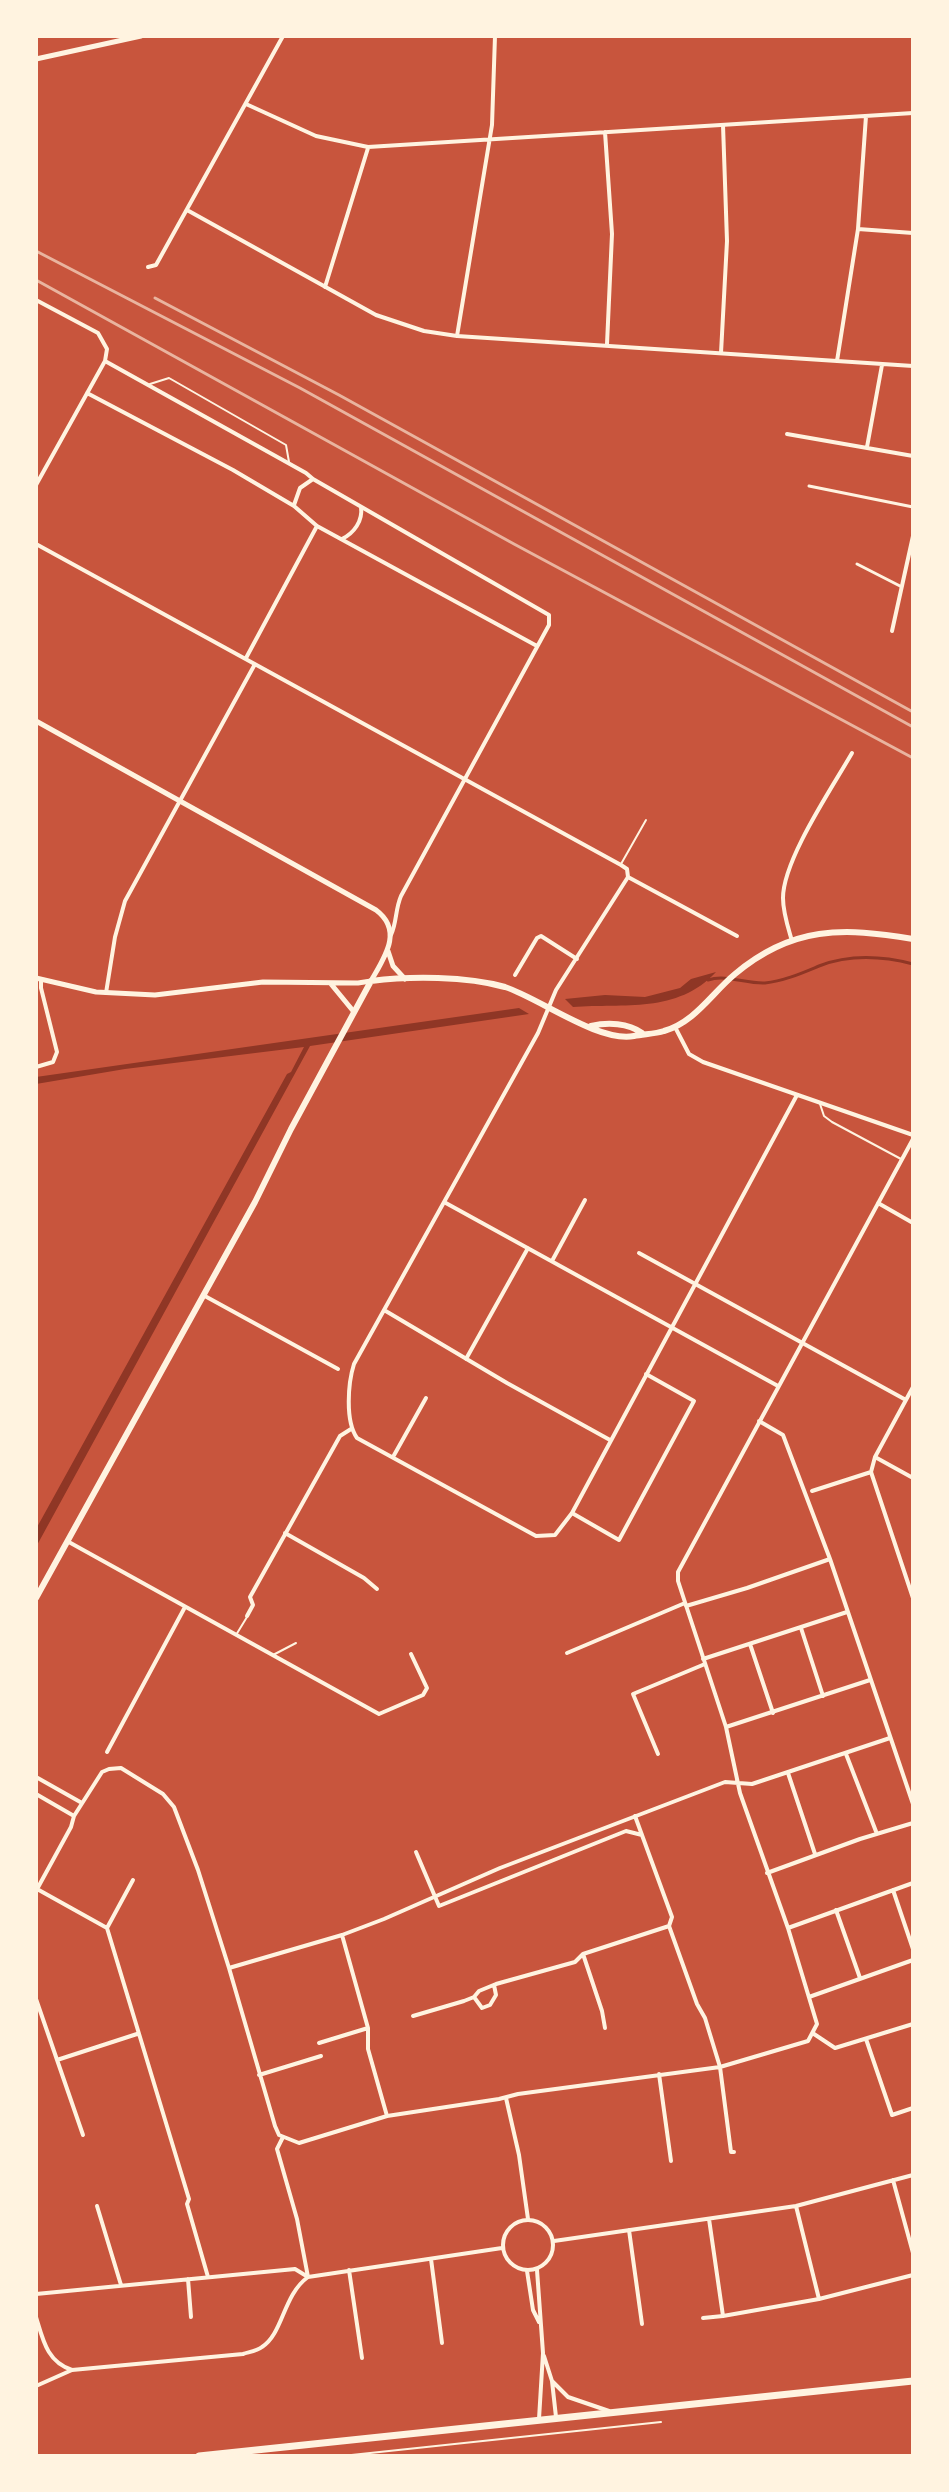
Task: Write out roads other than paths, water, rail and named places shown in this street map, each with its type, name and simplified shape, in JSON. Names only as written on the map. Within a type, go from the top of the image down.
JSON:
[{"type":"main road","points":[[36,1598],[371,981],[405,979],[488,983],[521,994],[567,1019],[598,1031],[632,1037],[675,1027],[694,1015],[749,963],[792,941],[818,933],[849,931],[913,939]]},
{"type":"main road","points":[[199,2456],[913,2381]]},
{"type":"street","points":[[36,57],[141,36]]},
{"type":"street","points":[[148,267],[156,265],[283,36]]},
{"type":"street","points":[[457,336],[492,125],[495,36]]},
{"type":"street","points":[[246,104],[316,136],[368,147],[913,113]]},
{"type":"street","points":[[837,361],[858,229],[866,116]]},
{"type":"street","points":[[721,353],[727,241],[723,125]]},
{"type":"street","points":[[605,132],[612,234],[607,344]]},
{"type":"street","points":[[325,287],[368,147]]},
{"type":"street","points":[[187,210],[393,322],[426,331],[457,336],[913,366]]},
{"type":"street","points":[[858,229],[913,233]]},
{"type":"street","points":[[36,300],[98,333],[107,349],[105,361],[36,485]]},
{"type":"street","points":[[36,1067],[53,1062],[57,1052],[39,979],[106,993],[155,995],[248,983],[371,981],[387,950],[401,896],[549,625],[549,615],[545,610],[105,361]]},
{"type":"street","points":[[867,447],[882,365]]},
{"type":"street","points":[[87,393],[294,506],[317,526],[537,646]]},
{"type":"street","points":[[787,434],[913,456]]},
{"type":"street","points":[[294,506],[300,488],[313,479]]},
{"type":"street","points":[[809,486],[913,507]]},
{"type":"street","points":[[342,539],[354,531],[361,519],[361,507]]},
{"type":"street","points":[[246,659],[317,526]]},
{"type":"street","points":[[892,631],[913,536]]},
{"type":"street","points":[[36,544],[627,869],[628,877],[556,990],[538,1033],[350,1377],[351,1429],[357,1438],[536,1536],[555,1535],[572,1513],[797,1095]]},
{"type":"street","points":[[857,564],[902,587]]},
{"type":"street","points":[[106,993],[115,937],[125,901],[255,664]]},
{"type":"street","points":[[36,721],[376,910],[386,919],[391,935]]},
{"type":"street","points":[[792,941],[783,908],[784,882],[852,753]]},
{"type":"street","points":[[628,877],[737,936]]},
{"type":"street","points":[[515,975],[541,936],[577,959]]},
{"type":"street","points":[[387,950],[393,966],[405,979]]},
{"type":"street","points":[[330,983],[354,1012]]},
{"type":"street","points":[[107,1928],[37,1890],[82,1803],[102,1772],[115,1767],[163,1794],[174,1807],[229,1968],[275,2126],[283,2137],[299,2143],[387,2116],[518,2094],[720,2067],[808,2041],[814,2034],[817,2024],[809,1997],[740,1793],[726,1727],[678,1581],[680,1567],[913,1137],[693,1057],[675,1027]]},
{"type":"street","points":[[552,1261],[585,1200]]},
{"type":"street","points":[[444,1202],[778,1386]]},
{"type":"street","points":[[878,1203],[913,1223]]},
{"type":"street","points":[[466,1359],[528,1248]]},
{"type":"street","points":[[639,1253],[906,1400]]},
{"type":"street","points":[[203,1295],[338,1369]]},
{"type":"street","points":[[384,1310],[610,1440]]},
{"type":"street","points":[[572,1513],[619,1540],[657,1471],[694,1401],[646,1374]]},
{"type":"street","points":[[913,1387],[875,1457],[871,1472],[913,1598]]},
{"type":"street","points":[[393,1457],[426,1398]]},
{"type":"street","points":[[759,1421],[783,1435],[830,1559],[913,1804]]},
{"type":"street","points":[[247,1616],[253,1605],[250,1597],[285,1533],[340,1436],[351,1429]]},
{"type":"street","points":[[875,1457],[913,1478]]},
{"type":"street","points":[[812,1491],[871,1472]]},
{"type":"street","points":[[285,1533],[364,1578],[377,1589]]},
{"type":"street","points":[[67,1541],[379,1714],[425,1692],[427,1688],[411,1654]]},
{"type":"street","points":[[567,1653],[685,1604],[830,1559]]},
{"type":"street","points":[[107,1752],[185,1607]]},
{"type":"street","points":[[658,1754],[633,1694],[704,1661],[847,1612]]},
{"type":"street","points":[[801,1628],[823,1696]]},
{"type":"street","points":[[750,1644],[773,1713]]},
{"type":"street","points":[[726,1727],[870,1680]]},
{"type":"street","points":[[229,1968],[342,1935],[725,1782],[752,1784],[890,1738]]},
{"type":"street","points":[[846,1754],[877,1834]]},
{"type":"street","points":[[788,1773],[816,1855]]},
{"type":"street","points":[[36,1777],[82,1803]]},
{"type":"street","points":[[36,1794],[74,1816]]},
{"type":"street","points":[[635,1816],[672,1917],[669,1926],[705,2018],[720,2067],[731,2152],[734,2152]]},
{"type":"street","points":[[767,1873],[913,1823]]},
{"type":"street","points":[[416,1852],[439,1906],[626,1831],[642,1835]]},
{"type":"street","points":[[36,1873],[44,1877]]},
{"type":"street","points":[[133,1880],[107,1928],[189,2199],[187,2204],[208,2277]]},
{"type":"street","points":[[788,1928],[913,1883]]},
{"type":"street","points":[[893,1890],[913,1949]]},
{"type":"street","points":[[836,1910],[860,1978]]},
{"type":"street","points":[[413,2016],[474,1997],[479,1991],[494,1985],[557,1969],[575,1962],[583,1954],[669,1926]]},
{"type":"street","points":[[342,1935],[368,2028],[368,2049],[387,2116]]},
{"type":"street","points":[[583,1954],[605,2028]]},
{"type":"street","points":[[809,1997],[913,1960]]},
{"type":"street","points":[[474,1997],[482,2008],[490,2005],[496,1995],[494,1985]]},
{"type":"street","points":[[36,1999],[83,2135]]},
{"type":"street","points":[[814,2034],[835,2048],[913,2024]]},
{"type":"street","points":[[319,2043],[368,2028]]},
{"type":"street","points":[[57,2060],[137,2034]]},
{"type":"street","points":[[866,2039],[892,2115],[913,2108]]},
{"type":"street","points":[[259,2075],[321,2056]]},
{"type":"street","points":[[659,2074],[671,2161]]},
{"type":"street","points":[[506,2098],[519,2155],[528,2219]]},
{"type":"street","points":[[283,2137],[277,2149],[297,2219],[308,2277]]},
{"type":"street","points":[[554,2241],[796,2206],[913,2175]]},
{"type":"street","points":[[893,2180],[913,2253]]},
{"type":"street","points":[[97,2206],[121,2285]]},
{"type":"street","points":[[796,2206],[819,2299]]},
{"type":"street","points":[[528,2219],[543,2227],[554,2241],[552,2253],[537,2269],[527,2271],[506,2257],[502,2248],[505,2238],[516,2224],[528,2219]]},
{"type":"street","points":[[709,2219],[723,2316]]},
{"type":"street","points":[[629,2230],[642,2324]]},
{"type":"street","points":[[36,2386],[72,2370],[243,2354],[261,2348],[270,2340],[295,2286],[308,2277],[502,2248]]},
{"type":"street","points":[[431,2259],[442,2343]]},
{"type":"street","points":[[36,2294],[295,2269],[308,2277]]},
{"type":"street","points":[[537,2269],[541,2309],[539,2323],[543,2353],[552,2381],[556,2417]]},
{"type":"street","points":[[349,2270],[362,2358]]},
{"type":"street","points":[[527,2271],[533,2310],[539,2323]]},
{"type":"street","points":[[703,2318],[819,2299],[913,2275]]},
{"type":"street","points":[[188,2279],[191,2317]]},
{"type":"street","points":[[36,2317],[48,2353],[61,2367],[72,2370]]},
{"type":"street","points":[[539,2419],[543,2353]]},
{"type":"street","points":[[552,2381],[568,2397],[611,2412]]},
{"type":"lane","points":[[148,385],[169,378],[192,389],[280,440],[289,453],[290,464]]},
{"type":"lane","points":[[621,865],[646,820]]},
{"type":"lane","points":[[820,1103],[820,1109],[832,1122],[902,1159]]},
{"type":"lane","points":[[236,1636],[247,1616]]},
{"type":"lane","points":[[272,1656],[296,1643]]},
{"type":"lane","points":[[342,2456],[661,2422]]},
{"type":"waterway","points":[[708,980],[722,978],[772,982],[831,962],[854,958],[890,959],[913,964]]},
{"type":"railway","points":[[36,251],[300,388],[913,727]]},
{"type":"railway","points":[[36,280],[514,544],[913,758]]},
{"type":"railway","points":[[155,298],[339,395],[913,712]]}]
